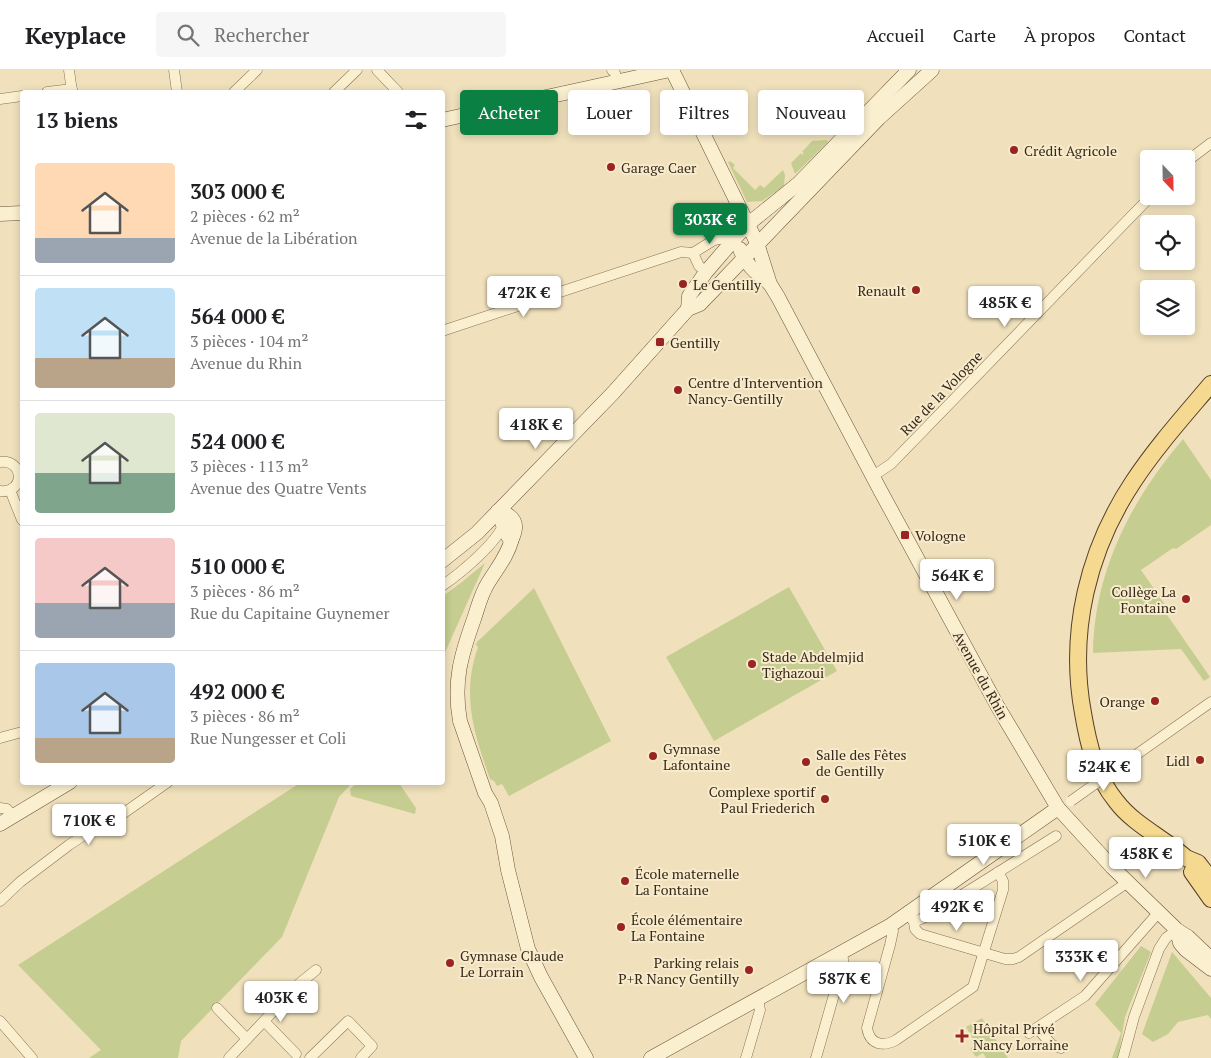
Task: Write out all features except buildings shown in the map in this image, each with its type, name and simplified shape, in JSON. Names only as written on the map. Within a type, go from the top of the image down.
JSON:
[{"type":"main road","points":[[445,119],[614,76],[671,70]]},
{"type":"main road","name":"Avenue du Rhin","points":[[671,70],[757,243],[764,280]]},
{"type":"main road","points":[[688,309],[690,296],[706,272],[747,225],[799,183],[909,70]]},
{"type":"main road","points":[[445,559],[472,537],[503,517],[688,309],[700,304],[880,118],[932,70]]},
{"type":"main road","points":[[738,208],[737,236],[743,258]]},
{"type":"main road","points":[[0,214],[20,213]]},
{"type":"main road","name":"Avenue du Rhin","points":[[743,258],[778,296],[998,707],[1058,808],[1128,882],[1177,930],[1188,936],[1211,960]]},
{"type":"main road","points":[[706,272],[718,276],[738,272],[764,280]]},
{"type":"main road","points":[[1211,384],[1150,458],[1117,508],[1102,538],[1083,601],[1079,636],[1078,676],[1081,702],[1092,751],[1105,785],[1124,811],[1186,858],[1198,863],[1211,880]]},
{"type":"main road","points":[[503,517],[515,528],[504,559],[482,594],[461,657],[457,680],[458,709],[485,793],[491,803],[502,836],[508,870],[528,949],[541,978],[586,1058]]},
{"type":"main road","points":[[0,824],[65,785]]},
{"type":"main road","points":[[651,1058],[891,925],[911,918],[1058,808]]},
{"type":"main road","points":[[1186,858],[1192,872],[1211,899]]},
{"type":"main road","name":"Avenue du Rhin","points":[[1177,930],[1180,943],[1186,950],[1211,969]]},
{"type":"street","points":[[69,70],[72,90]]},
{"type":"street","points":[[174,70],[177,90]]},
{"type":"street","points":[[236,90],[257,70]]},
{"type":"street","points":[[336,90],[357,70]]},
{"type":"street","points":[[377,70],[396,90]]},
{"type":"street","points":[[0,98],[20,96]]},
{"type":"street","points":[[1195,155],[1211,143]]},
{"type":"street","name":"Rue de la Vologne","points":[[873,476],[891,464],[1142,205]]},
{"type":"street","points":[[445,331],[681,252],[693,253],[714,240],[737,236]]},
{"type":"street","points":[[693,253],[699,266],[706,272]]},
{"type":"street","points":[[0,462],[12,464],[20,472],[18,481],[5,490],[20,516]]},
{"type":"street","points":[[445,583],[498,536],[503,517]]},
{"type":"street","points":[[1058,808],[1211,702]]},
{"type":"street","points":[[0,738],[20,733]]},
{"type":"street","points":[[0,900],[20,882],[69,845],[108,819],[120,815],[164,785]]},
{"type":"street","points":[[0,808],[7,809],[12,817]]},
{"type":"street","points":[[1056,836],[930,915],[911,918],[915,929],[920,934],[1005,959],[1013,959],[1019,957],[1128,882]]},
{"type":"street","points":[[891,925],[893,931],[890,945],[867,1028],[868,1035],[872,1040],[881,1044],[888,1044],[896,1040],[970,990],[975,983],[1003,890],[1003,881],[998,872]]},
{"type":"street","points":[[1061,1048],[1052,1045],[1033,1031],[1085,996],[1159,912]]},
{"type":"street","points":[[1123,1058],[1134,1017],[1159,949],[1166,938],[1177,930]]},
{"type":"street","points":[[816,1058],[844,959],[840,953]]},
{"type":"street","points":[[229,1058],[300,983],[316,970]]},
{"type":"street","points":[[746,1058],[760,1010],[758,999]]},
{"type":"street","points":[[217,1008],[247,1039]]},
{"type":"street","points":[[0,1021],[32,1058]]},
{"type":"street","points":[[310,1058],[348,1021],[372,1046],[361,1058]]},
{"type":"street","points":[[265,1022],[296,1054]]},
{"type":"green space","points":[[827,140],[828,142],[795,174],[791,163],[801,153],[802,155],[804,153],[802,152],[812,141]]},
{"type":"green space","points":[[730,161],[735,165],[733,168],[755,190],[760,185],[764,188],[783,170],[785,175],[784,186],[762,201],[747,202],[728,162]]},
{"type":"green space","points":[[1183,439],[1211,480],[1211,525],[1141,570],[1166,606],[1163,609],[1210,677],[1204,681],[1181,649],[1093,653],[1095,623],[1100,594],[1119,538],[1147,487]]},
{"type":"green space","points":[[485,563],[445,653],[445,595]]},
{"type":"green space","name":"Stade Abdelmjid Tighazoui","points":[[789,587],[837,671],[714,741],[666,657]]},
{"type":"green space","points":[[534,588],[611,741],[509,796],[502,784],[497,786],[490,779],[484,762],[472,714],[470,682],[478,647],[476,645],[477,642]]},
{"type":"green space","points":[[297,785],[350,785],[339,797],[282,937],[181,1041],[178,1058],[89,1058],[101,1050],[18,965]]},
{"type":"green space","points":[[354,785],[401,785],[416,808],[415,814],[351,796],[350,789]]},
{"type":"green space","points":[[1141,946],[1151,952],[1125,1017],[1118,1058],[1112,1058],[1121,1033],[1095,1004]]},
{"type":"green space","points":[[1172,952],[1211,998],[1211,1019],[1208,1015],[1178,1022],[1168,1034],[1153,1042],[1142,1034]]},
{"type":"green space","points":[[982,1018],[1008,1058],[986,1058],[983,1053],[976,1057],[970,1049],[976,1044],[966,1027]]},
{"type":"place","name":"Crédit Agricole","points":[[1014,150]]},
{"type":"place","name":"Garage Caer","points":[[611,167]]},
{"type":"place","name":"Le Gentilly","points":[[683,284]]},
{"type":"place","name":"Renault","points":[[916,290]]},
{"type":"place","name":"Gentilly","points":[[660,342]]},
{"type":"place","name":"Centre d'Intervention Nancy-Gentilly","points":[[678,390]]},
{"type":"place","name":"Vologne","points":[[905,535]]},
{"type":"place","name":"Collège La Fontaine","points":[[1186,599]]},
{"type":"place","name":"Stade Abdelmjid Tighazoui","points":[[752,664]]},
{"type":"place","name":"Orange","points":[[1155,701]]},
{"type":"place","name":"Gymnase Lafontaine","points":[[653,756]]},
{"type":"place","name":"Lidl","points":[[1200,760]]},
{"type":"place","name":"Salle des Fêtes de Gentilly","points":[[806,762]]},
{"type":"place","name":"Complexe sportif Paul Friederich","points":[[825,799]]},
{"type":"place","name":"École maternelle La Fontaine","points":[[625,881]]},
{"type":"place","name":"École élémentaire La Fontaine","points":[[621,927]]},
{"type":"place","name":"Gymnase Claude Le Lorrain","points":[[450,963]]},
{"type":"place","name":"Parking relais P+R Nancy Gentilly","points":[[749,970]]},
{"type":"place","name":"Hôpital Privé Nancy Lorraine","points":[[962,1036]]}]
